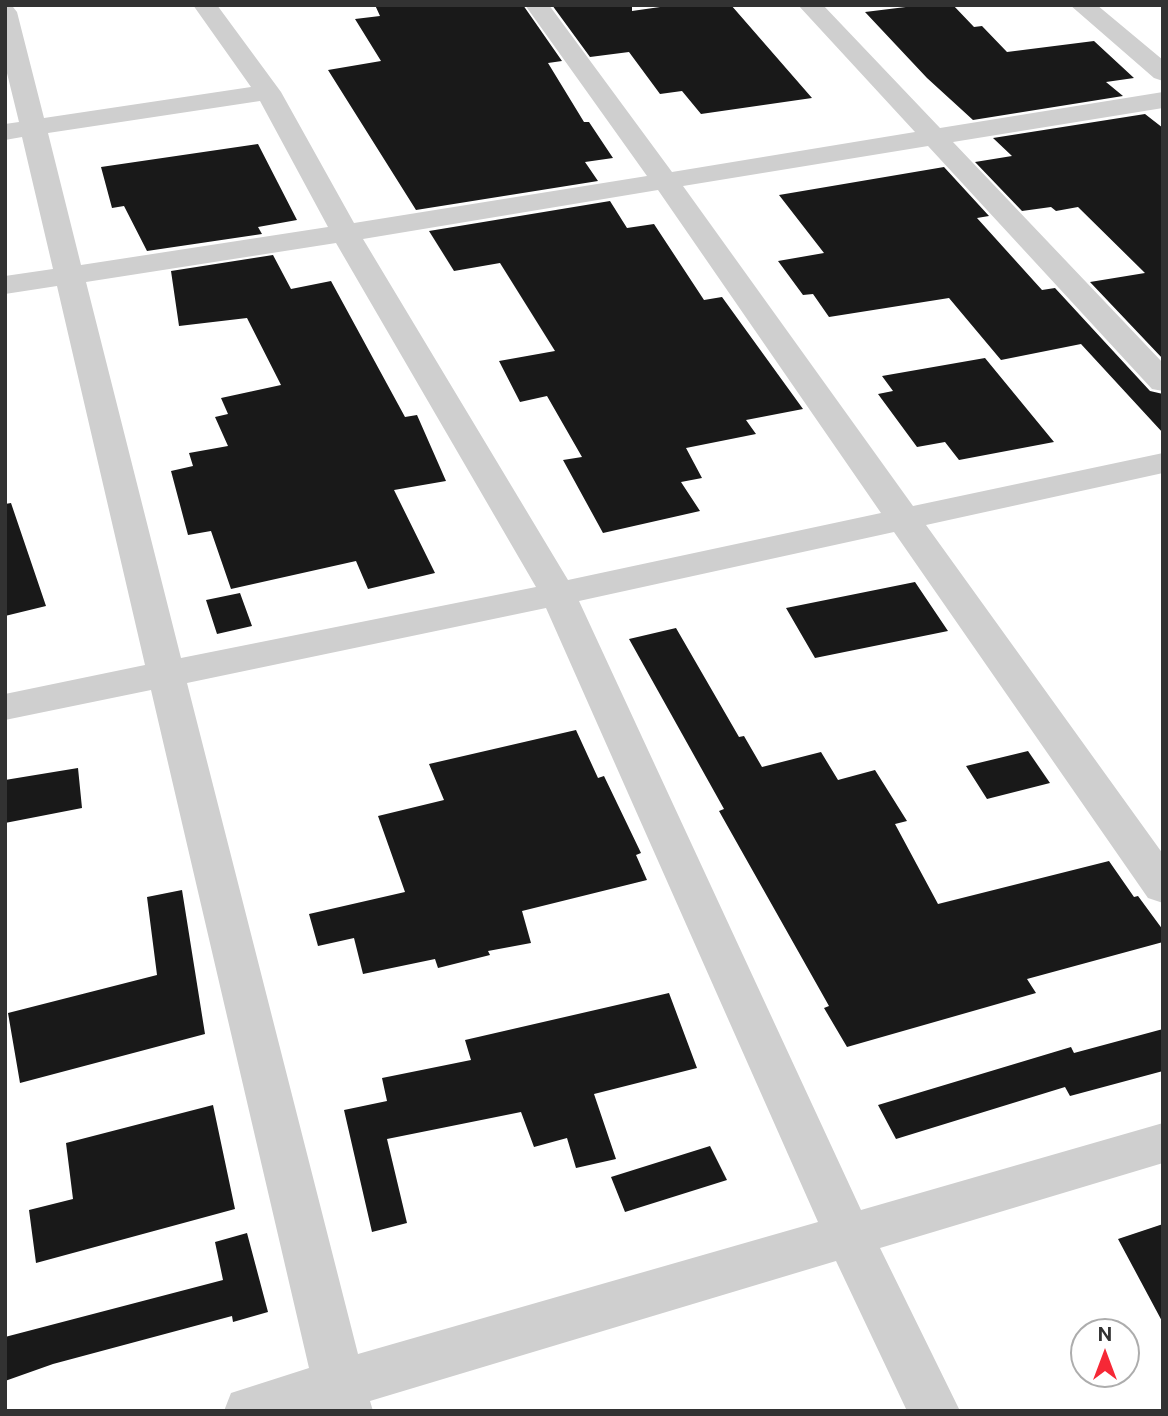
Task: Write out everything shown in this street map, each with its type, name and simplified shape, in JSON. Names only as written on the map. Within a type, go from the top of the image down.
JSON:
[{"type":"street","points":[[205,5],[268,92],[345,233],[558,594],[848,1235],[934,1411]]},
{"type":"street","points":[[537,5],[665,181],[1163,887]]},
{"type":"street","points":[[810,5],[937,137],[1163,382]]},
{"type":"street","points":[[1082,5],[1163,73]]},
{"type":"street","points":[[5,12],[19,130],[69,275],[343,1398]]},
{"type":"street","points":[[19,130],[268,92]]},
{"type":"street","points":[[5,285],[345,233],[1163,100]]},
{"type":"street","points":[[5,707],[558,594],[1163,463]]},
{"type":"street","points":[[250,1411],[343,1398],[848,1235],[1163,1143]]},
{"type":"building","points":[[375,5],[523,5],[562,61],[548,63],[584,122],[589,122],[613,158],[585,162],[598,181],[416,210],[328,70],[381,61],[355,19],[380,16]]},
{"type":"building","points":[[552,5],[632,5],[632,11],[674,5],[731,5],[812,98],[701,114],[682,91],[660,94],[629,52],[590,57]]},
{"type":"building","points":[[922,5],[953,5],[974,27],[982,26],[1007,52],[1094,41],[1134,78],[1106,82],[1123,96],[973,120],[927,78],[865,12]]},
{"type":"building","points":[[1145,114],[1163,128],[1163,359],[1090,282],[1145,273],[1078,207],[1056,211],[1051,207],[1022,211],[975,162],[1012,156],[993,138]]},
{"type":"building","points":[[258,144],[297,220],[258,227],[262,234],[147,251],[124,206],[112,208],[101,167]]},
{"type":"building","points":[[944,167],[989,216],[977,218],[1042,290],[1055,288],[1150,391],[1163,394],[1163,433],[1081,344],[1001,360],[949,298],[829,317],[813,294],[803,295],[778,261],[824,253],[779,195]]},
{"type":"building","points":[[610,201],[627,228],[654,224],[704,300],[722,297],[803,409],[746,420],[756,434],[686,448],[702,478],[681,482],[700,511],[603,533],[563,460],[582,457],[547,396],[520,402],[499,361],[555,351],[500,263],[454,271],[429,231]]},
{"type":"building","points":[[273,255],[291,289],[331,281],[405,417],[417,415],[446,481],[394,490],[435,573],[368,589],[356,561],[231,589],[211,531],[188,535],[171,471],[193,466],[189,453],[228,446],[215,417],[228,414],[221,398],[281,385],[247,318],[179,326],[171,271]]},
{"type":"building","points":[[985,358],[1054,442],[959,460],[945,442],[917,447],[878,394],[893,391],[882,376]]},
{"type":"building","points":[[11,503],[46,606],[5,616],[5,504]]},
{"type":"building","points":[[915,582],[948,631],[815,658],[786,608]]},
{"type":"building","points":[[240,593],[252,626],[217,634],[206,600]]},
{"type":"building","points":[[676,628],[739,737],[744,736],[762,767],[821,752],[838,780],[875,770],[907,821],[895,824],[938,904],[1109,861],[1134,897],[1138,896],[1163,930],[1163,942],[1027,979],[1036,993],[847,1047],[824,1008],[829,1006],[719,811],[724,809],[629,639]]},
{"type":"building","points":[[576,730],[598,778],[604,776],[641,853],[636,855],[647,880],[522,911],[531,943],[488,951],[490,955],[438,968],[435,959],[363,974],[354,938],[318,946],[309,914],[405,892],[378,816],[444,800],[429,764]]},
{"type":"building","points":[[1028,751],[1050,783],[987,799],[966,766]]},
{"type":"building","points":[[78,768],[82,808],[5,823],[5,780]]},
{"type":"building","points":[[182,890],[205,1034],[20,1083],[8,1013],[157,975],[147,897]]},
{"type":"building","points":[[669,993],[697,1068],[594,1094],[616,1159],[576,1168],[567,1138],[534,1147],[521,1112],[387,1139],[407,1223],[372,1232],[344,1110],[387,1101],[382,1078],[471,1060],[465,1040]]},
{"type":"building","points":[[1163,1029],[1163,1071],[1070,1096],[1065,1087],[896,1139],[878,1105],[1071,1047],[1074,1053]]},
{"type":"building","points":[[213,1105],[235,1209],[36,1263],[29,1210],[73,1199],[66,1143]]},
{"type":"building","points":[[710,1146],[727,1180],[625,1212],[611,1177]]},
{"type":"building","points":[[1163,1224],[1163,1323],[1118,1239]]},
{"type":"building","points":[[247,1233],[268,1312],[233,1322],[232,1316],[53,1364],[5,1381],[5,1337],[223,1280],[215,1242]]}]
